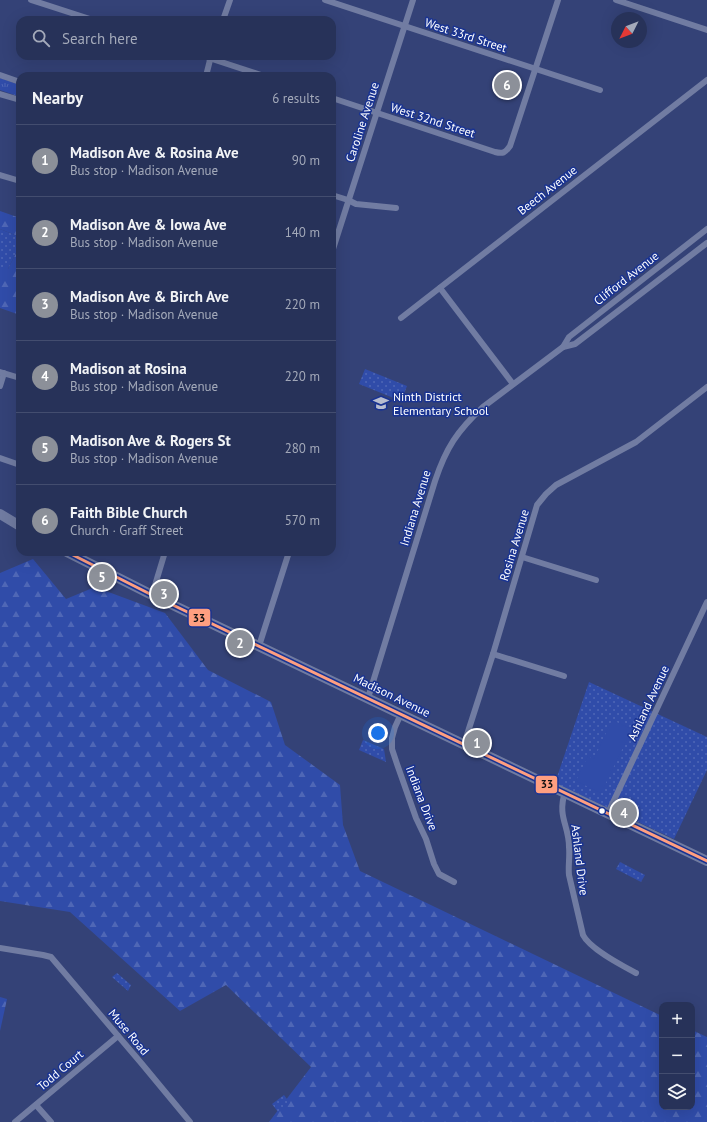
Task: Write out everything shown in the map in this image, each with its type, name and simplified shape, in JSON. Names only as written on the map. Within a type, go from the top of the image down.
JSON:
[{"type":"main road","points":[[0,514],[16,524]]},
{"type":"main road","name":"Madison Avenue","points":[[75,556],[152,595],[707,861]]},
{"type":"street","points":[[31,0],[81,16]]},
{"type":"street","points":[[225,16],[230,0]]},
{"type":"street","name":"West 33rd Street","points":[[325,0],[600,90]]},
{"type":"street","name":"Caroline Avenue","points":[[336,239],[413,0]]},
{"type":"street","points":[[536,69],[558,0]]},
{"type":"street","points":[[616,0],[707,30]]},
{"type":"street","points":[[207,72],[210,60]]},
{"type":"street","points":[[219,60],[253,72]]},
{"type":"street","name":"West 32nd Street","points":[[336,99],[501,154],[510,146],[536,69]]},
{"type":"street","points":[[0,75],[16,81]]},
{"type":"street","name":"Beech Avenue","points":[[402,318],[707,80]]},
{"type":"street","points":[[0,94],[16,99]]},
{"type":"street","points":[[0,175],[16,180]]},
{"type":"street","points":[[336,196],[356,204],[396,208]]},
{"type":"street","name":"Clifford Avenue","points":[[563,347],[569,337],[707,229]]},
{"type":"street","name":"Clifford Avenue","points":[[542,362],[563,347],[575,344],[707,243]]},
{"type":"street","points":[[440,288],[513,384]]},
{"type":"street","name":"Indiana Avenue","points":[[368,698],[444,455],[454,438],[472,417],[542,362]]},
{"type":"street","points":[[0,386],[2,372],[16,377]]},
{"type":"street","name":"Rosina Avenue","points":[[464,744],[493,654],[537,505],[546,494],[566,479],[636,442],[707,387]]},
{"type":"street","points":[[0,458],[16,464]]},
{"type":"street","points":[[152,595],[164,556]]},
{"type":"street","points":[[259,646],[288,556]]},
{"type":"street","points":[[522,557],[596,580]]},
{"type":"street","name":"Ashland Avenue","points":[[608,813],[707,602]]},
{"type":"street","points":[[493,654],[564,676]]},
{"type":"street","name":"Indiana Drive","points":[[401,714],[392,738],[392,749],[434,864],[439,874],[454,882]]},
{"type":"street","name":"Ashland Drive","points":[[565,792],[562,810],[570,847],[568,866],[569,875],[583,935],[585,939],[594,947],[636,973]]},
{"type":"street","name":"Muse Road","points":[[0,948],[51,957],[190,1122]]},
{"type":"street","name":"Todd Court","points":[[15,1122],[118,1036]]},
{"type":"street","points":[[36,1104],[51,1122]]},
{"type":"green space","points":[[0,78],[16,84],[16,96],[0,90]]},
{"type":"green space","points":[[0,211],[16,217],[16,235],[0,229]]},
{"type":"green space","points":[[0,229],[16,235],[16,253],[8,269],[0,269]]},
{"type":"green space","points":[[16,253],[16,314],[0,308],[0,269],[8,269]]},
{"type":"green space","points":[[365,369],[407,386],[401,401],[359,384]]},
{"type":"green space","points":[[33,559],[66,599],[95,587],[165,613],[208,670],[271,702],[285,745],[340,785],[343,825],[360,871],[659,1015],[659,1110],[695,1110],[695,1031],[707,1037],[707,1122],[269,1122],[311,1067],[226,985],[180,1011],[70,912],[0,901],[0,573]]},
{"type":"green space","points":[[589,682],[707,737],[707,770],[674,839],[555,783]]},
{"type":"green space","points":[[612,720],[632,729],[601,793],[576,781],[588,756],[594,759]]},
{"type":"green space","points":[[363,740],[384,749],[386,762],[359,750]]},
{"type":"green space","points":[[620,862],[645,875],[641,882],[616,869]]},
{"type":"green space","points":[[117,973],[131,985],[128,991],[112,977]]},
{"type":"green space","points":[[0,997],[7,999],[0,1031]]},
{"type":"green space","points":[[284,1095],[290,1103],[278,1112],[272,1104]]},
{"type":"transit line","name":"33","points":[[75,556],[152,595],[707,861]]},
{"type":"place","name":"Faith Bible Church","points":[[507,85]]},
{"type":"place","name":"Ninth District Elementary School","points":[[381,403]]},
{"type":"place","name":"Madison Ave & Rogers St","points":[[102,577]]},
{"type":"place","name":"Madison Ave & Birch Ave","points":[[164,594]]},
{"type":"place","name":"Madison Ave & Iowa Ave","points":[[240,643]]},
{"type":"place","name":"Madison Ave & Rosina Ave","points":[[477,743]]},
{"type":"place","name":"Madison at Rosina","points":[[624,813]]}]
